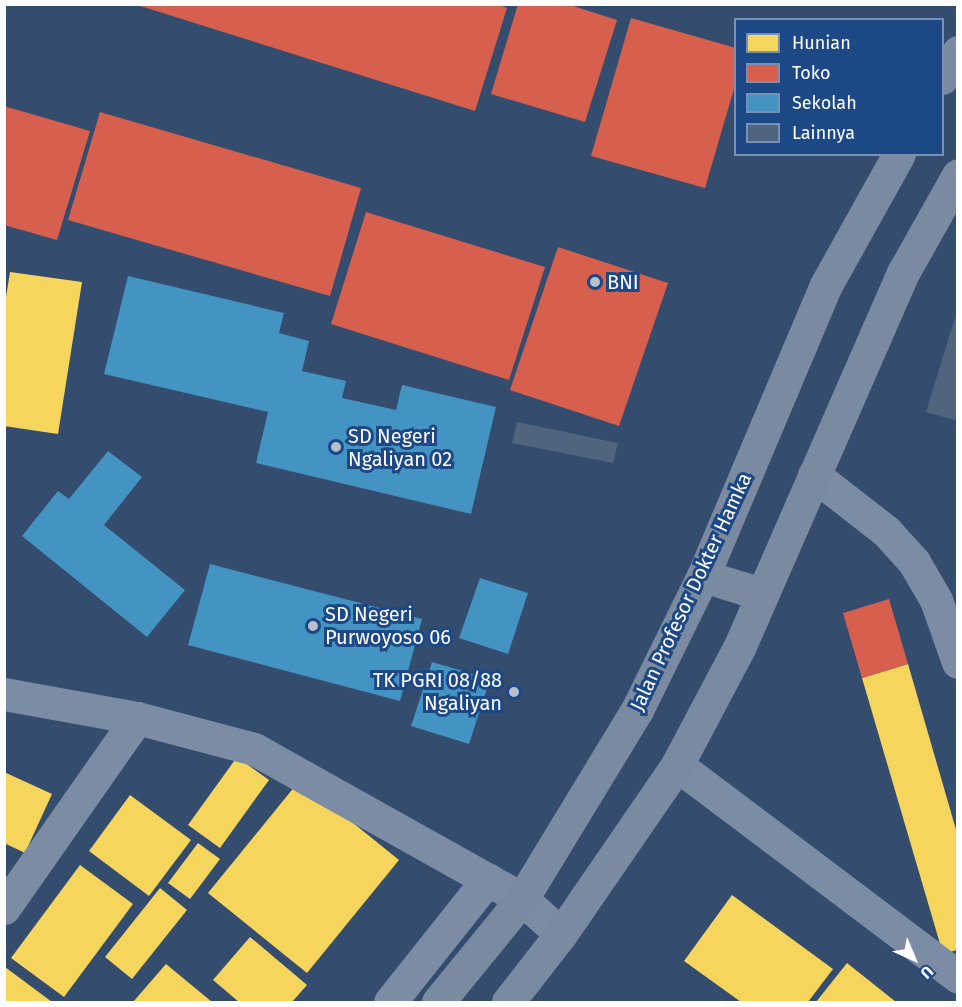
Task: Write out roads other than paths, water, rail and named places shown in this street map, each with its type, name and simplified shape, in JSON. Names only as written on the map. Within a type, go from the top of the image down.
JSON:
[{"type":"main road","points":[[944,75],[957,52]]},
{"type":"main road","name":"Jalan Profesor Dokter Hamka","points":[[438,1002],[522,898],[638,710],[703,576],[826,285],[898,156]]},
{"type":"main road","points":[[508,1002],[561,934],[677,765],[739,648],[904,271],[957,175]]},
{"type":"main road","points":[[703,576],[762,594]]},
{"type":"street","points":[[814,475],[886,531],[914,562],[936,600],[957,662]]},
{"type":"street","points":[[4,694],[137,718],[254,749],[522,898],[561,934]]},
{"type":"street","points":[[4,908],[137,718]]},
{"type":"street","points":[[677,765],[957,977]]},
{"type":"street","points":[[390,1002],[488,879]]},
{"type":"place","name":"BNI","points":[[595,282]]},
{"type":"place","name":"SD Negeri Ngaliyan 02","points":[[336,447]]},
{"type":"place","name":"SD Negeri Purwoyoso 06","points":[[313,626]]},
{"type":"place","name":"TK PGRI 08/88 Ngaliyan","points":[[514,692]]}]
